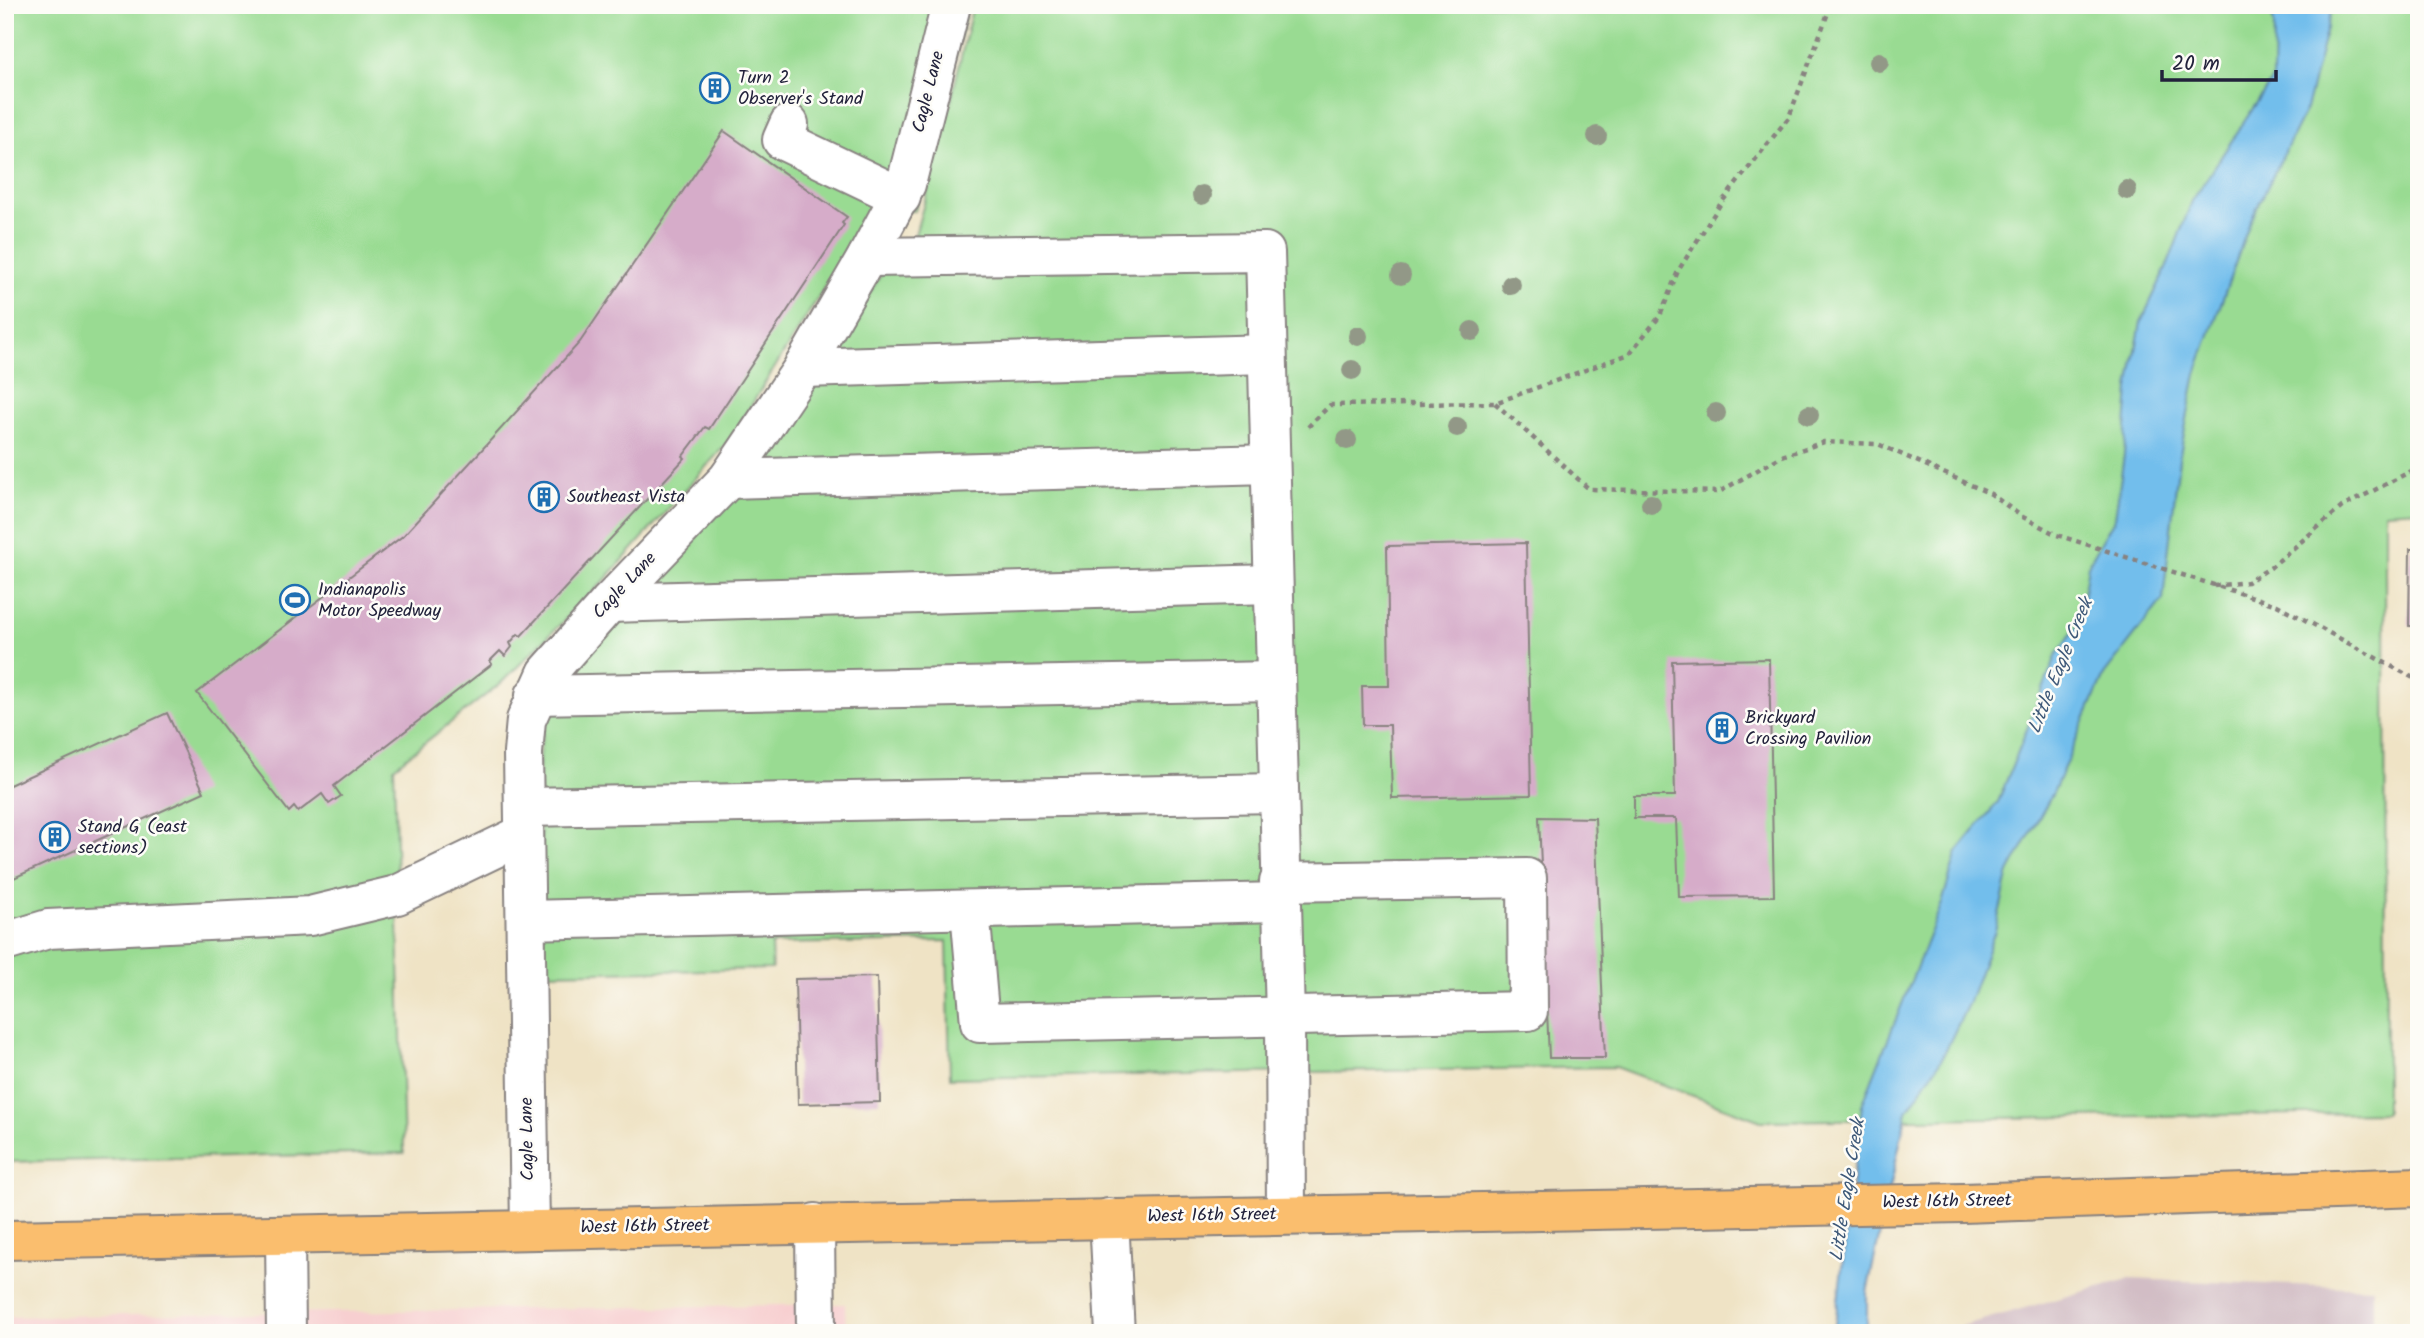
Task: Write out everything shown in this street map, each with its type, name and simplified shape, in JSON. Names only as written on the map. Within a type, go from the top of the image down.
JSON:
[{"type":"main road","name":"West 16th Street","points":[[5,1241],[1737,1205],[1964,1203],[2419,1187]]},
{"type":"lane","name":"Cagle Lane","points":[[530,1229],[523,753],[526,720],[535,695],[560,656],[728,479],[803,368],[901,197],[951,5]]},
{"type":"lane","points":[[789,124],[782,140],[901,197]]},
{"type":"lane","points":[[867,257],[1265,252],[1279,892],[1285,1018],[1286,1214]]},
{"type":"lane","points":[[803,368],[1268,354]]},
{"type":"lane","points":[[728,479],[1270,464]]},
{"type":"lane","points":[[609,603],[1272,584]]},
{"type":"lane","points":[[535,695],[1275,681]]},
{"type":"lane","points":[[5,942],[48,929],[310,916],[397,895],[524,820],[1277,793]]},
{"type":"lane","points":[[526,920],[970,910],[1527,878],[1528,1011],[979,1023],[970,910]]},
{"type":"lane","points":[[1109,1218],[1115,1333]]},
{"type":"lane","points":[[815,1223],[816,1333]]},
{"type":"lane","points":[[285,1235],[286,1333]]},
{"type":"path","points":[[1270,464],[1330,405],[1495,403],[1629,354],[1660,316],[1678,271],[1721,203],[1789,117],[1828,13],[1835,5]]},
{"type":"path","points":[[1495,403],[1589,489],[1719,492],[1782,456],[1824,442],[1878,444],[1991,494],[2021,516],[2057,535],[2277,606],[2419,681]]},
{"type":"path","points":[[2209,586],[2247,582],[2270,568],[2342,507],[2419,467]]},
{"type":"shaded area","points":[[2128,1279],[2373,1288],[2373,1333],[1936,1333]]},
{"type":"shaded area","points":[[845,1304],[846,1333],[5,1333],[5,1317]]},
{"type":"green space","name":"Indianapolis Motor Speedway","points":[[5,5],[968,5],[936,142],[915,211],[872,211],[729,441],[605,580],[501,683],[394,767],[404,1153],[5,1162]]},
{"type":"green space","points":[[973,5],[2419,5],[2419,510],[2385,512],[2386,1113],[1761,1121],[1615,1067],[950,1078],[947,941],[771,944],[772,969],[543,973],[539,758],[543,730],[550,709],[577,666],[760,466],[891,259],[908,259],[941,144]]},
{"type":"water","name":"Little Eagle Creek","points":[[2268,5],[2333,5],[2306,109],[2250,222],[2196,374],[2179,459],[2163,599],[2104,675],[2053,793],[2009,872],[1995,931],[1968,1004],[1941,1060],[1907,1111],[1867,1292],[1867,1333],[1834,1333],[1862,1105],[1942,903],[1957,852],[1998,802],[2057,654],[2079,624],[2088,565],[2115,518],[2124,455],[2129,388],[2141,322],[2168,264],[2192,201],[2273,78],[2274,23]]},
{"type":"building","name":"Turn 2 Observer's Stand","points":[[717,75],[724,79],[713,101],[705,97]]},
{"type":"building","name":"Southeast Vista","points":[[724,131],[847,217],[842,223],[844,225],[709,429],[705,427],[683,456],[685,458],[521,636],[518,634],[510,643],[512,647],[505,656],[500,651],[490,661],[492,664],[334,786],[341,796],[329,804],[322,794],[298,812],[294,807],[289,812],[197,693],[404,535],[580,342]]},
{"type":"building","points":[[1526,543],[1531,795],[1392,798],[1390,725],[1363,725],[1362,686],[1389,686],[1387,546]]},
{"type":"building","points":[[2410,549],[2419,549],[2419,626],[2409,626]]},
{"type":"building","name":"Brickyard Crossing Pavilion","points":[[1769,659],[1774,896],[1679,897],[1676,818],[1634,818],[1634,796],[1675,796],[1672,661]]},
{"type":"building","name":"Stand G (east sections)","points":[[167,713],[204,792],[5,882],[5,787]]},
{"type":"building","points":[[1539,817],[1595,818],[1605,1058],[1549,1058]]},
{"type":"building","points":[[877,977],[880,1102],[798,1104],[795,979]]},
{"type":"place","name":"Turn 2 Observer's Stand","points":[[715,88]]},
{"type":"place","name":"Southeast Vista","points":[[544,497]]},
{"type":"place","name":"Indianapolis Motor Speedway","points":[[295,600]]},
{"type":"place","name":"Brickyard Crossing Pavilion","points":[[1722,728]]},
{"type":"place","name":"Stand G (east sections)","points":[[55,837]]}]
